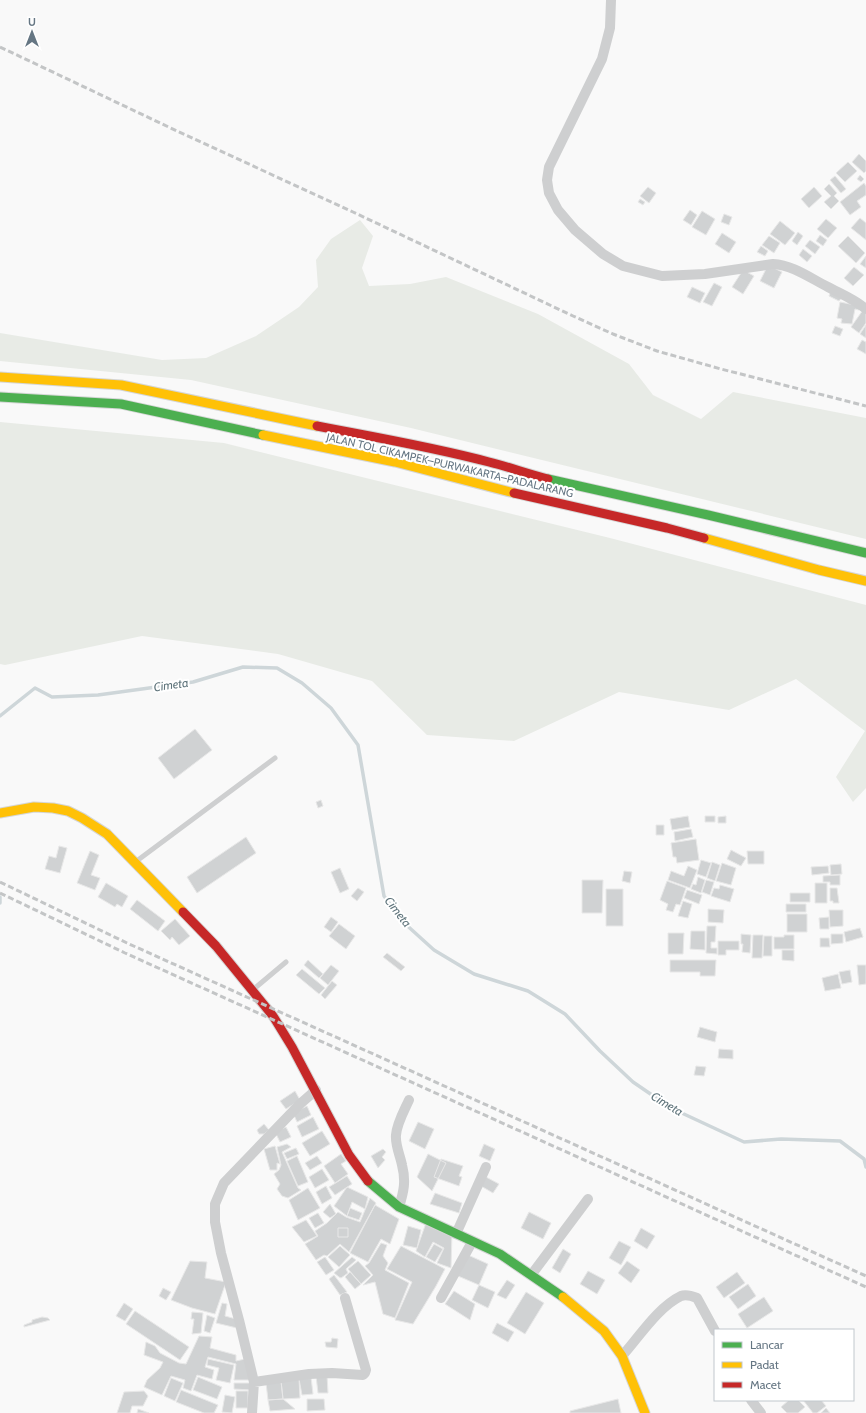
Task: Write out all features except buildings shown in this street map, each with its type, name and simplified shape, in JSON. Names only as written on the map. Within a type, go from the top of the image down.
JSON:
[{"type":"highway","name":"JALAN TOL CIKAMPEK–PURWAKARTA–PADALARANG","points":[[0,377],[121,385],[430,448],[490,462],[531,475],[866,553]]},
{"type":"highway","name":"JALAN TOL CIKAMPEK–PURWAKARTA–PADALARANG","points":[[0,397],[121,404],[395,462],[512,492],[667,528],[819,570],[866,581]]},
{"type":"highway","points":[[2,813],[34,807],[53,808],[68,811],[107,834],[216,946],[273,1016],[316,1090],[349,1155],[367,1180],[399,1207],[500,1254],[556,1291],[592,1320],[604,1331],[622,1356],[645,1413]]},
{"type":"street","points":[[611,0],[610,28],[602,59],[549,167],[547,180],[549,193],[575,230],[603,254],[623,266],[662,276],[705,274],[780,264],[806,275],[841,293],[866,309]]},
{"type":"street","points":[[252,1413],[254,1382],[221,1254],[215,1222],[215,1204],[224,1183],[295,1109],[316,1090]]},
{"type":"street","points":[[399,1207],[404,1190],[404,1182],[402,1165],[396,1142],[396,1134],[397,1128],[409,1100]]},
{"type":"street","points":[[456,1234],[486,1167]]},
{"type":"street","points":[[532,1274],[588,1199]]},
{"type":"street","points":[[441,1298],[472,1242]]},
{"type":"street","points":[[622,1356],[662,1310],[682,1295],[690,1295],[696,1298],[714,1329]]},
{"type":"street","points":[[254,1382],[308,1374],[332,1373],[363,1375],[366,1370],[345,1298]]},
{"type":"street","points":[[752,1401],[761,1413]]},
{"type":"lane","points":[[135,862],[275,758]]},
{"type":"lane","points":[[253,990],[286,962]]},
{"type":"shaded area","points":[[360,220],[373,236],[362,268],[369,286],[410,284],[446,277],[538,314],[629,364],[653,395],[701,419],[733,392],[866,418],[866,539],[411,428],[191,380],[0,361],[0,333],[162,360],[206,358],[256,336],[299,307],[318,287],[316,260],[331,239]]},
{"type":"shaded area","points":[[0,422],[224,443],[610,538],[866,605],[866,788],[853,802],[836,777],[865,731],[796,679],[729,710],[619,692],[514,741],[427,735],[372,681],[278,654],[142,636],[5,665],[0,664]]},
{"type":"waterway","name":"Cimeta","points":[[0,716],[35,688],[52,697],[98,695],[193,682],[243,667],[277,668],[302,683],[331,708],[358,745],[384,896],[402,921],[434,950],[474,974],[528,991],[565,1014],[600,1051],[633,1082],[671,1108],[744,1142],[781,1139],[840,1141],[864,1159],[866,1167]]},
{"type":"waterway","name":"Cimeta","points":[[0,897],[0,903]]},
{"type":"railway","points":[[0,47],[613,334],[657,351],[866,406]]},
{"type":"railway","points":[[0,882],[127,943],[866,1276]]},
{"type":"railway","points":[[0,893],[125,953],[866,1287]]},
{"type":"traffic: fast","points":[[0,397],[121,404],[263,435]]},
{"type":"traffic: fast","points":[[548,479],[708,515],[866,553]]},
{"type":"traffic: fast","points":[[368,1181],[399,1207],[500,1254],[563,1297]]},
{"type":"traffic: slow","points":[[0,377],[121,385],[317,426]]},
{"type":"traffic: slow","points":[[263,435],[395,462],[514,493]]},
{"type":"traffic: slow","points":[[704,538],[819,570],[866,581]]},
{"type":"traffic: slow","points":[[0,813],[34,807],[53,808],[68,811],[82,818],[107,834],[183,912]]},
{"type":"traffic: slow","points":[[563,1297],[604,1331],[622,1356],[645,1413]]},
{"type":"traffic: jam","points":[[317,426],[447,452],[548,479]]},
{"type":"traffic: jam","points":[[514,493],[667,528],[704,538]]},
{"type":"traffic: jam","points":[[183,912],[216,946],[273,1016],[292,1047],[349,1155],[368,1181]]}]
